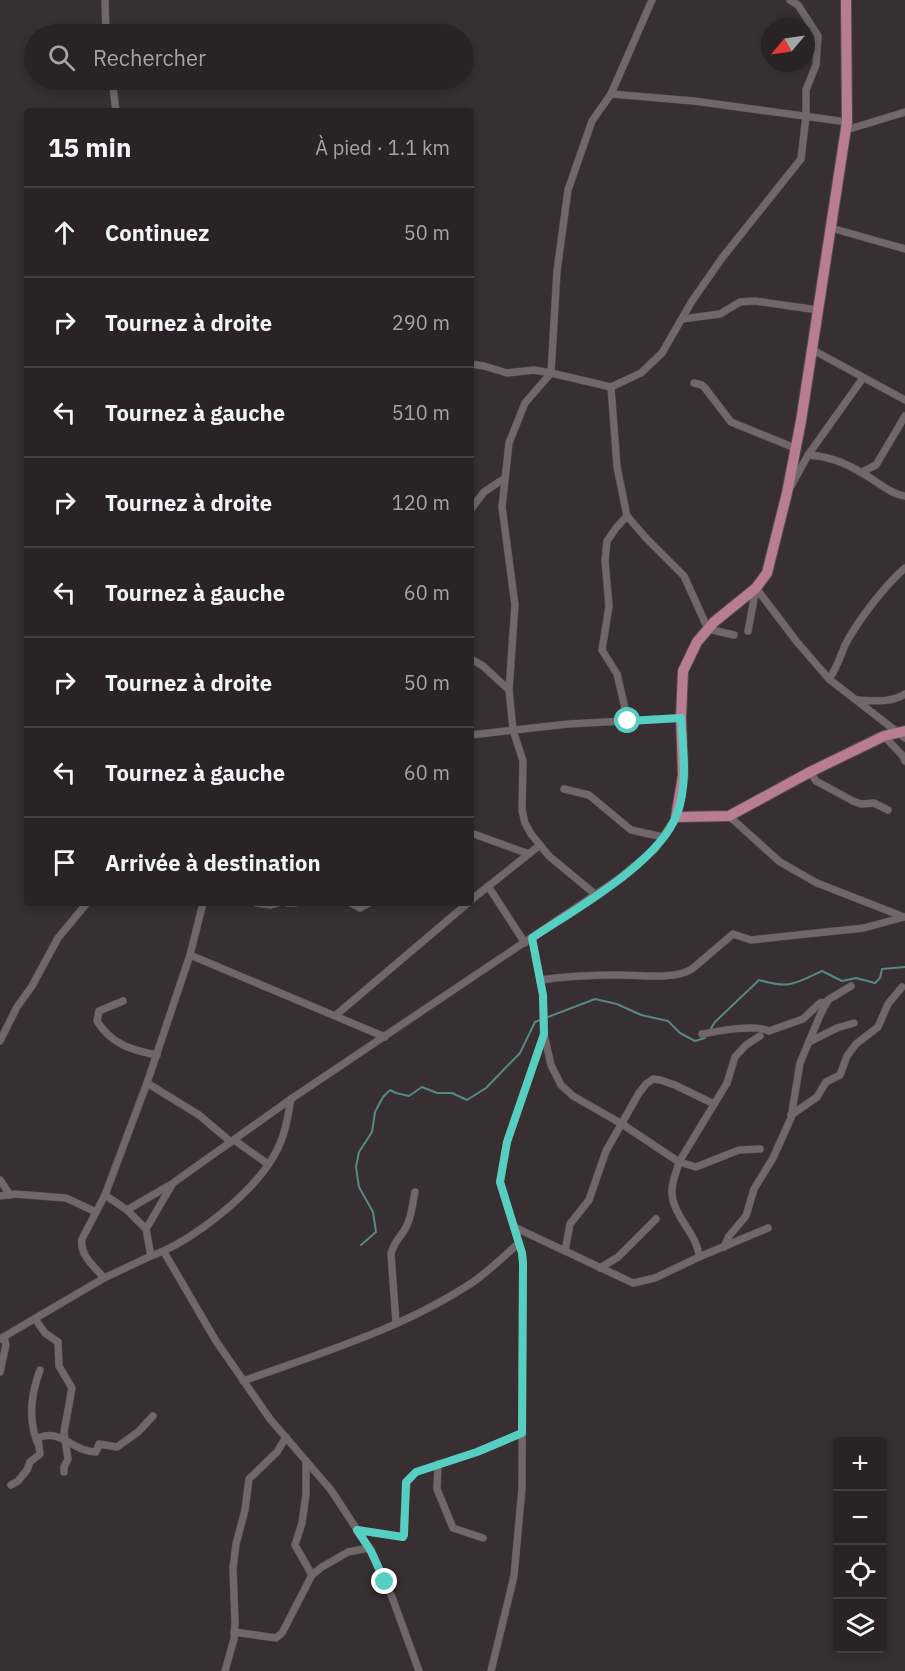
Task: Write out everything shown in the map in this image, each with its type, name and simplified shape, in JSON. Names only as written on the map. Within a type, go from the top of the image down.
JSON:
[{"type":"main road","points":[[846,0],[846,126],[787,493],[767,573],[756,588],[722,615],[697,642],[683,671],[681,718],[683,775],[676,817],[729,816],[810,772],[884,736],[903,734]]},
{"type":"street","points":[[105,0],[106,24]]},
{"type":"street","points":[[596,895],[549,856],[525,823],[522,810],[523,761],[513,730],[509,690],[515,605],[502,507],[509,443],[525,403],[551,373],[557,271],[568,190],[592,121],[611,94],[652,0]]},
{"type":"street","points":[[474,364],[507,374],[534,370],[611,387],[641,373],[662,353],[722,258],[801,159],[806,116],[806,90],[816,65],[818,36],[798,5],[790,0]]},
{"type":"street","points":[[113,90],[116,108]]},
{"type":"street","points":[[611,94],[694,101],[806,116],[846,126],[905,112]]},
{"type":"street","points":[[831,228],[905,249]]},
{"type":"street","points":[[682,320],[720,314],[740,302],[754,301],[818,310]]},
{"type":"street","points":[[811,349],[905,400]]},
{"type":"street","points":[[787,493],[807,454],[863,378]]},
{"type":"street","points":[[694,383],[705,388],[736,425],[757,431],[795,448]]},
{"type":"street","points":[[611,387],[617,467],[627,516],[684,576],[708,630],[734,635]]},
{"type":"street","points":[[862,472],[876,465],[905,416]]},
{"type":"street","points":[[807,454],[822,456],[862,472],[890,490],[905,496]]},
{"type":"street","points":[[474,504],[484,492],[506,478]]},
{"type":"street","points":[[627,516],[608,541],[604,561],[609,606],[602,650],[616,674],[628,721]]},
{"type":"street","points":[[829,679],[856,628],[893,578],[905,568]]},
{"type":"street","points":[[748,631],[756,588]]},
{"type":"street","points":[[756,588],[797,642],[829,679],[903,734]]},
{"type":"street","points":[[474,661],[509,690]]},
{"type":"street","points":[[856,700],[897,699],[905,694]]},
{"type":"street","points":[[474,735],[568,724],[681,718]]},
{"type":"street","points":[[884,736],[905,761]]},
{"type":"street","points":[[810,772],[816,781],[853,801],[861,804],[874,803],[888,810]]},
{"type":"street","points":[[564,789],[589,795],[631,830],[663,837]]},
{"type":"street","points":[[729,816],[780,862],[817,883],[904,917]]},
{"type":"street","points":[[127,1210],[173,1183],[291,1099],[617,880],[655,849],[676,817]]},
{"type":"street","points":[[474,834],[530,854]]},
{"type":"street","points":[[474,898],[540,845]]},
{"type":"street","points":[[488,886],[525,943]]},
{"type":"street","points":[[0,1041],[3,1030],[58,938],[85,906]]},
{"type":"street","points":[[104,1278],[85,1256],[81,1244],[83,1234],[105,1195],[147,1083],[190,955],[202,906]]},
{"type":"street","points":[[336,1015],[465,906]]},
{"type":"street","points":[[540,980],[566,976],[659,975],[684,972],[692,969],[733,934],[751,940],[864,928],[904,917]]},
{"type":"street","points":[[532,938],[543,995],[544,1034],[551,1065],[561,1085],[573,1096],[622,1124],[679,1162],[696,1167],[739,1150],[760,1149]]},
{"type":"street","points":[[190,955],[385,1037]]},
{"type":"street","points":[[724,1247],[729,1236],[746,1216],[754,1189],[773,1158],[791,1115],[800,1063],[827,1002],[851,986]]},
{"type":"street","points":[[791,1115],[817,1097],[826,1082],[840,1075],[847,1056],[856,1044],[878,1027],[888,1004],[902,987]]},
{"type":"street","points":[[123,1001],[99,1011],[97,1021],[120,1045],[157,1055]]},
{"type":"street","points":[[702,1034],[730,1029],[761,1028],[769,1031],[803,1019],[820,1003],[827,1002]]},
{"type":"street","points":[[809,1042],[837,1028],[854,1023]]},
{"type":"street","points":[[491,1671],[514,1576],[522,1488],[523,1263],[500,1182],[507,1142],[544,1034]]},
{"type":"street","points":[[699,1257],[698,1247],[679,1217],[672,1198],[671,1187],[679,1162],[727,1083],[735,1057],[746,1045],[760,1036]]},
{"type":"street","points":[[566,1251],[570,1224],[589,1200],[606,1151],[646,1084],[653,1079],[675,1085],[714,1104]]},
{"type":"street","points":[[147,1083],[199,1115],[232,1141],[267,1164]]},
{"type":"street","points":[[0,1372],[6,1345],[2,1338],[104,1278],[164,1252],[212,1222],[229,1208],[246,1191],[276,1152],[286,1126],[291,1099]]},
{"type":"street","points":[[0,1180],[10,1195]]},
{"type":"street","points":[[146,1229],[173,1183]]},
{"type":"street","points":[[396,1323],[391,1254],[394,1244],[411,1218],[415,1192]]},
{"type":"street","points":[[105,1195],[127,1210],[146,1229],[151,1256]]},
{"type":"street","points":[[0,1196],[66,1198],[96,1212]]},
{"type":"street","points":[[600,1268],[618,1257],[656,1219]]},
{"type":"street","points":[[514,1227],[633,1283],[655,1278],[768,1228]]},
{"type":"street","points":[[243,1381],[342,1346],[396,1323],[475,1281],[519,1244]]},
{"type":"street","points":[[164,1252],[216,1341],[243,1381],[270,1419],[332,1490],[369,1548],[392,1597],[419,1671]]},
{"type":"street","points":[[35,1319],[45,1333],[58,1342],[59,1366],[72,1388],[64,1431],[68,1459],[64,1472]]},
{"type":"street","points":[[11,1485],[27,1470],[30,1462],[40,1454],[32,1428],[31,1407],[32,1394],[40,1370]]},
{"type":"street","points":[[38,1444],[38,1438],[45,1435],[61,1436],[87,1452],[96,1452],[99,1444],[117,1447],[138,1432],[153,1416]]},
{"type":"street","points":[[357,1530],[403,1537],[408,1478],[416,1472],[477,1452],[522,1433]]},
{"type":"street","points":[[225,1671],[234,1632],[233,1568],[236,1544],[245,1510],[249,1479],[277,1452],[286,1437]]},
{"type":"street","points":[[306,1461],[306,1494],[302,1523],[295,1544],[312,1575]]},
{"type":"street","points":[[438,1464],[437,1489],[453,1528],[483,1538]]},
{"type":"street","points":[[234,1632],[272,1639],[279,1636],[312,1575],[348,1551],[369,1548]]},
{"type":"waterway","points":[[361,1245],[376,1232],[373,1212],[359,1187],[356,1167],[359,1152],[372,1132],[375,1112],[383,1097],[390,1090],[409,1096],[422,1087],[437,1093],[452,1093],[467,1100],[486,1088],[520,1053],[535,1022],[595,999],[617,1004],[641,1015],[668,1021],[680,1033],[695,1041],[705,1038],[715,1022],[759,980],[785,985],[822,971],[842,981],[856,978],[875,983],[880,978],[882,969],[905,967]]},
{"type":"route","points":[[385,1582],[371,1551],[357,1530],[403,1537],[408,1478],[416,1472],[477,1452],[522,1433],[523,1263],[500,1182],[507,1142],[544,1034],[543,995],[532,938],[617,880],[655,849],[679,810],[683,775],[681,718],[628,721]]}]
